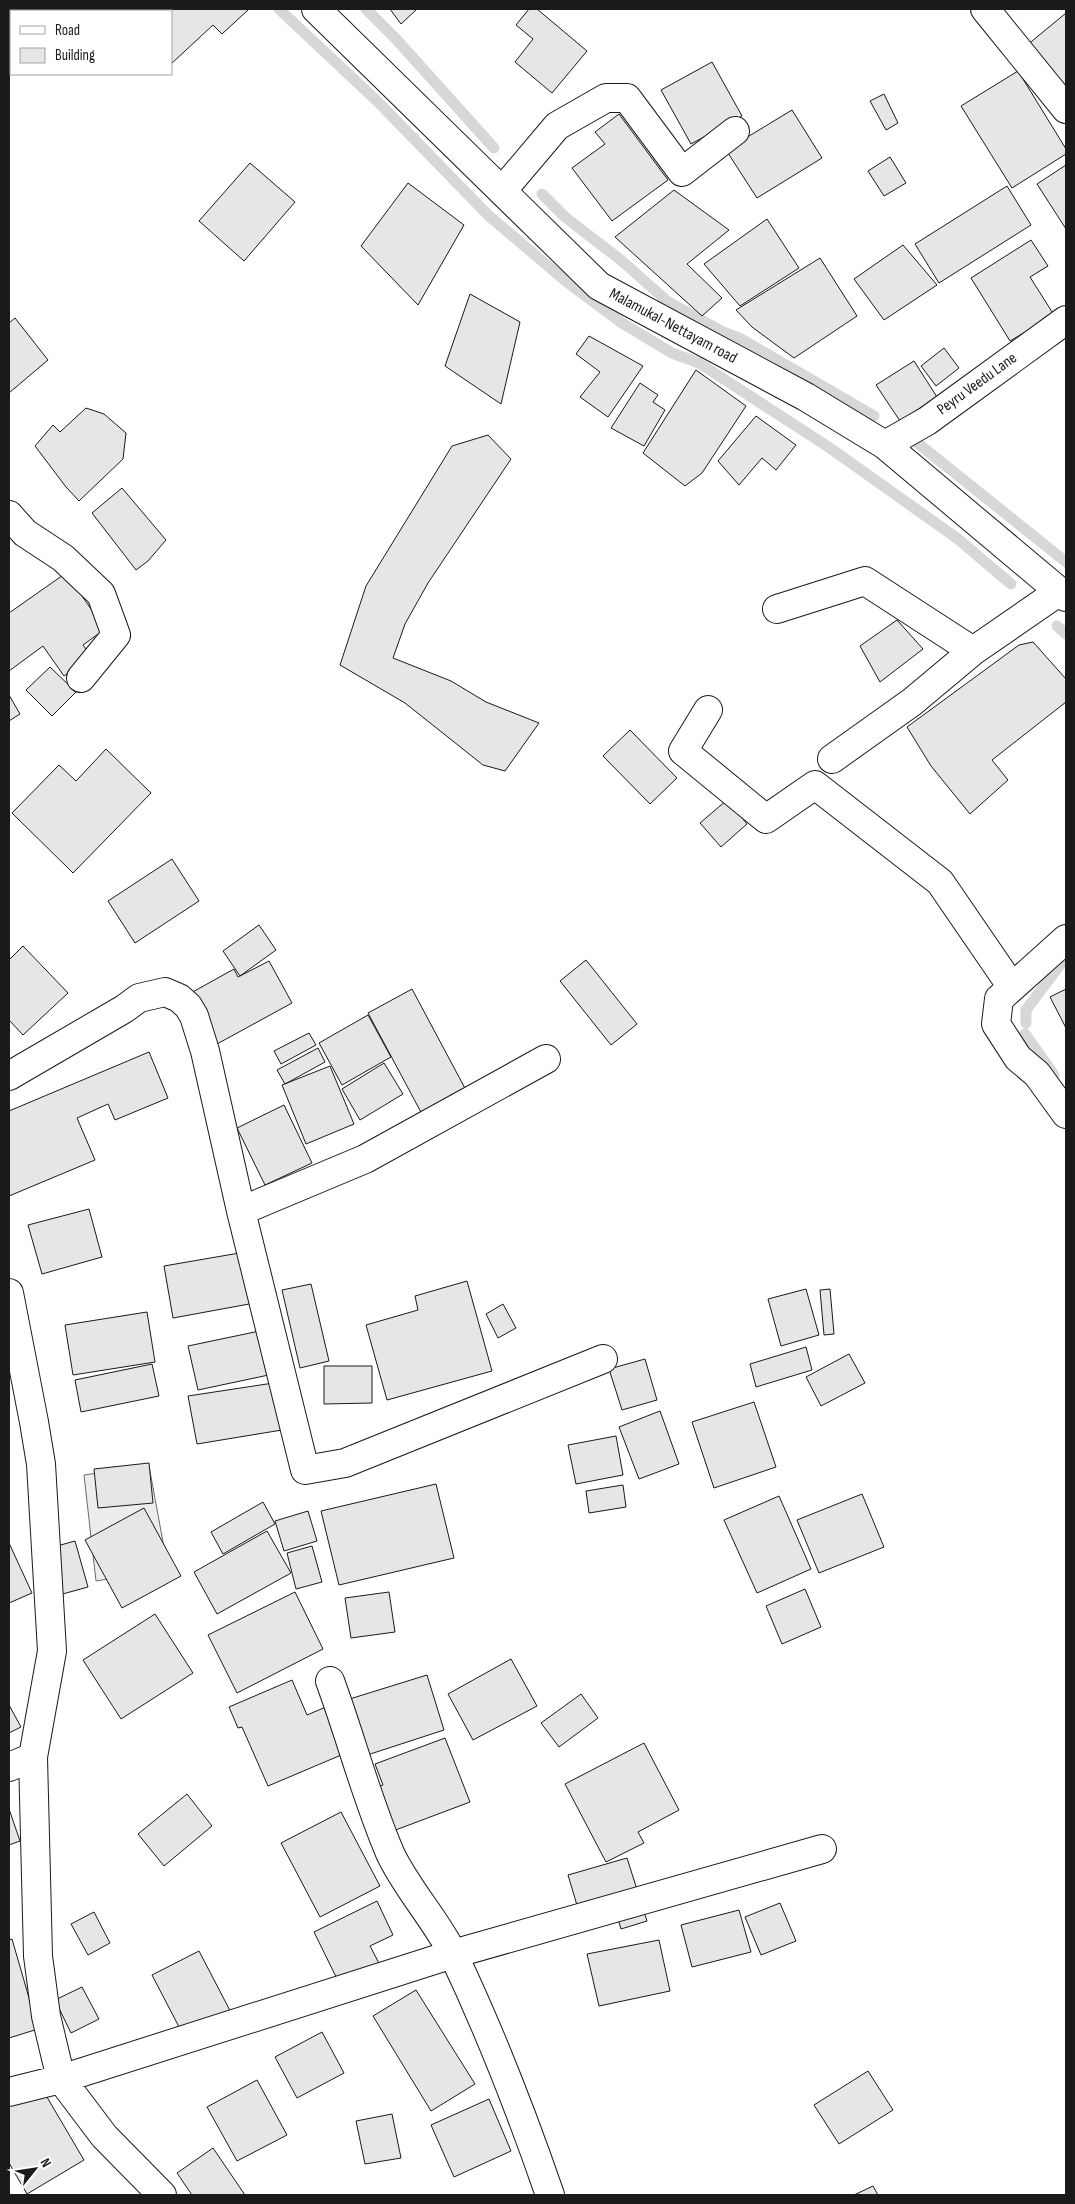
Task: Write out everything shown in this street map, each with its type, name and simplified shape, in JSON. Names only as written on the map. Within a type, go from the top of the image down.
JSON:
[{"type":"street","name":"Malamukal-Nettayam road","points":[[316,9],[599,286],[806,397],[885,445],[1063,594]]},
{"type":"street","points":[[985,9],[1066,109]]},
{"type":"street","points":[[502,191],[557,126],[606,98],[627,98],[682,172],[735,131]]},
{"type":"street","name":"Peyru Veedu Lane","points":[[885,445],[927,421],[1066,320]]},
{"type":"street","points":[[9,514],[25,533],[63,558],[101,594],[116,635],[81,678]]},
{"type":"street","points":[[777,609],[865,581],[973,651]]},
{"type":"street","points":[[832,759],[912,702],[973,651],[1063,594]]},
{"type":"street","points":[[708,710],[683,751],[766,820],[815,785],[940,882],[1012,987]]},
{"type":"street","points":[[1066,939],[999,999],[996,1024],[1018,1058],[1037,1074],[1066,1114]]},
{"type":"street","points":[[9,1076],[124,1009],[139,998],[165,992],[179,998],[188,1006],[194,1016],[205,1050],[241,1211],[305,1470],[345,1463],[603,1359]]},
{"type":"street","points":[[241,1211],[365,1159],[546,1059]]},
{"type":"street","points":[[9,1293],[41,1464],[52,1651],[21,1762],[38,1956],[46,2016],[61,2079],[104,2136],[162,2195]]},
{"type":"street","points":[[330,1681],[355,1751],[360,1777],[391,1855],[453,1954],[520,2107],[550,2195]]},
{"type":"street","points":[[9,2092],[61,2079],[453,1954],[822,1849]]},
{"type":"shaded area","points":[[149,1466],[168,1569],[96,1581],[84,1475]]},
{"type":"building","points":[[246,9],[248,10],[222,34],[213,25],[172,63],[172,10],[102,10]]},
{"type":"building","points":[[390,9],[417,9],[401,24]]},
{"type":"building","points":[[529,9],[537,9],[587,51],[552,93],[515,62],[533,39],[516,25]]},
{"type":"building","points":[[1066,13],[1066,93],[1026,46]]},
{"type":"building","points":[[712,62],[742,116],[691,144],[661,90]]},
{"type":"building","points":[[1018,71],[1066,149],[1066,154],[1012,188],[961,106]]},
{"type":"building","points":[[884,94],[898,123],[886,130],[870,101]]},
{"type":"building","points":[[792,110],[822,158],[757,198],[726,150]]},
{"type":"building","points":[[619,114],[668,180],[612,221],[572,168],[605,144],[595,132]]},
{"type":"building","points":[[890,157],[906,183],[884,196],[868,171]]},
{"type":"building","points":[[250,163],[295,202],[244,261],[199,221]]},
{"type":"building","points":[[1066,165],[1066,229],[1037,184]]},
{"type":"building","points":[[408,183],[464,225],[418,305],[361,246]]},
{"type":"building","points":[[1007,186],[1031,225],[939,283],[915,244]]},
{"type":"building","points":[[674,190],[729,230],[687,264],[722,298],[702,316],[615,237]]},
{"type":"building","points":[[767,219],[799,268],[740,306],[704,264]]},
{"type":"building","points":[[1031,240],[1048,266],[1030,277],[1054,315],[1010,341],[971,278]]},
{"type":"building","points":[[903,245],[937,285],[884,320],[854,279]]},
{"type":"building","points":[[820,258],[857,316],[794,358],[752,327],[736,310]]},
{"type":"building","points":[[470,294],[520,322],[501,404],[445,366]]},
{"type":"building","points":[[15,318],[48,360],[9,393],[9,323]]},
{"type":"building","points":[[589,336],[643,366],[608,417],[580,397],[600,372],[576,354]]},
{"type":"building","points":[[944,348],[959,368],[936,386],[921,366]]},
{"type":"building","points":[[914,361],[937,397],[900,421],[876,385]]},
{"type":"building","points":[[696,370],[746,406],[702,473],[685,486],[643,453]]},
{"type":"building","points":[[640,383],[658,395],[653,402],[665,410],[644,446],[611,428]]},
{"type":"building","points":[[86,408],[104,414],[126,433],[123,459],[79,501],[35,446],[53,425],[60,432]]},
{"type":"building","points":[[756,416],[796,445],[776,470],[762,458],[739,485],[718,461]]},
{"type":"building","points":[[488,435],[511,459],[428,583],[405,624],[393,658],[451,681],[486,702],[539,723],[505,771],[483,765],[405,703],[340,665],[366,586],[452,446]]},
{"type":"building","points":[[122,488],[166,540],[148,561],[136,570],[92,513]]},
{"type":"building","points":[[66,573],[105,629],[83,645],[91,656],[64,676],[43,646],[9,671],[9,613]]},
{"type":"building","points":[[897,620],[923,649],[880,682],[860,646]]},
{"type":"building","points":[[1033,642],[1066,679],[1066,702],[992,760],[1008,780],[970,814],[931,766],[907,727],[1019,645]]},
{"type":"building","points":[[50,667],[76,692],[52,716],[26,690]]},
{"type":"building","points":[[9,695],[20,714],[9,721]]},
{"type":"building","points":[[630,730],[677,778],[650,804],[603,756]]},
{"type":"building","points":[[106,749],[151,793],[73,873],[12,813],[59,765],[76,781]]},
{"type":"building","points":[[727,800],[747,824],[721,847],[700,823]]},
{"type":"building","points":[[172,859],[199,901],[135,943],[108,901]]},
{"type":"building","points":[[259,925],[276,950],[240,976],[223,951]]},
{"type":"building","points":[[23,946],[68,993],[23,1035],[9,1020],[9,960]]},
{"type":"building","points":[[586,960],[637,1024],[611,1045],[560,981]]},
{"type":"building","points":[[269,961],[292,1003],[217,1044],[189,994],[234,969],[238,977]]},
{"type":"building","points":[[412,989],[467,1092],[423,1116],[368,1013]]},
{"type":"building","points":[[1066,989],[1066,1028],[1050,997]]},
{"type":"building","points":[[368,1015],[391,1057],[342,1085],[319,1043]]},
{"type":"building","points":[[309,1033],[316,1045],[281,1064],[274,1051]]},
{"type":"building","points":[[318,1048],[325,1062],[285,1084],[277,1070]]},
{"type":"building","points":[[149,1052],[168,1098],[115,1120],[108,1104],[77,1118],[95,1160],[9,1196],[9,1111]]},
{"type":"building","points":[[384,1063],[403,1094],[360,1120],[342,1089]]},
{"type":"building","points":[[330,1066],[354,1124],[306,1144],[282,1085]]},
{"type":"building","points":[[284,1105],[312,1163],[265,1185],[237,1128]]},
{"type":"building","points":[[89,1209],[102,1257],[42,1274],[28,1225]]},
{"type":"building","points":[[251,1251],[260,1302],[173,1318],[164,1266]]},
{"type":"building","points":[[467,1281],[492,1371],[387,1400],[366,1325],[418,1310],[415,1296]]},
{"type":"building","points":[[311,1284],[329,1361],[300,1368],[282,1290]]},
{"type":"building","points":[[806,1289],[819,1335],[781,1346],[768,1299]]},
{"type":"building","points":[[830,1289],[834,1334],[824,1335],[820,1290]]},
{"type":"building","points":[[503,1304],[516,1328],[498,1338],[486,1314]]},
{"type":"building","points":[[147,1312],[155,1362],[73,1375],[65,1325]]},
{"type":"building","points":[[269,1329],[278,1373],[198,1390],[188,1346]]},
{"type":"building","points":[[806,1347],[812,1370],[756,1387],[750,1364]]},
{"type":"building","points":[[849,1354],[865,1383],[821,1406],[806,1377]]},
{"type":"building","points":[[645,1359],[657,1400],[622,1410],[609,1369]]},
{"type":"building","points":[[152,1364],[159,1396],[81,1412],[75,1380]]},
{"type":"building","points":[[324,1366],[372,1366],[372,1403],[324,1404]]},
{"type":"building","points":[[280,1382],[288,1429],[197,1444],[188,1396]]},
{"type":"building","points":[[754,1402],[776,1467],[714,1488],[692,1422]]},
{"type":"building","points":[[660,1411],[679,1464],[639,1479],[619,1427]]},
{"type":"building","points":[[616,1436],[623,1475],[576,1484],[568,1445]]},
{"type":"building","points":[[149,1463],[153,1503],[98,1508],[94,1469]]},
{"type":"building","points":[[436,1484],[454,1558],[339,1585],[321,1511]]},
{"type":"building","points":[[623,1485],[626,1507],[589,1513],[586,1491]]},
{"type":"building","points":[[862,1494],[884,1547],[819,1573],[797,1520]]},
{"type":"building","points":[[779,1496],[811,1569],[757,1593],[724,1520]]},
{"type":"building","points":[[263,1502],[275,1524],[223,1554],[211,1532]]},
{"type":"building","points":[[144,1508],[181,1576],[122,1608],[85,1540]]},
{"type":"building","points":[[308,1511],[317,1541],[284,1551],[275,1521]]},
{"type":"building","points":[[267,1531],[291,1573],[217,1614],[194,1572]]},
{"type":"building","points":[[75,1541],[88,1587],[59,1595],[46,1549]]},
{"type":"building","points":[[9,1543],[32,1593],[9,1603]]},
{"type":"building","points":[[312,1546],[322,1582],[296,1589],[287,1553]]},
{"type":"building","points":[[805,1589],[821,1627],[782,1644],[766,1606]]},
{"type":"building","points":[[295,1592],[323,1649],[237,1693],[208,1635]]},
{"type":"building","points":[[389,1592],[395,1632],[351,1638],[345,1598]]},
{"type":"building","points":[[155,1614],[193,1673],[121,1719],[83,1660]]},
{"type":"building","points":[[511,1659],[537,1706],[473,1740],[448,1694]]},
{"type":"building","points":[[427,1675],[444,1730],[358,1758],[340,1702]]},
{"type":"building","points":[[292,1680],[307,1715],[333,1704],[353,1750],[268,1786],[242,1727],[238,1728],[229,1707]]},
{"type":"building","points":[[581,1694],[598,1718],[559,1747],[541,1723]]},
{"type":"building","points":[[9,1705],[21,1727],[9,1733]]},
{"type":"building","points":[[445,1738],[470,1802],[385,1834],[368,1790],[383,1785],[375,1764]]},
{"type":"building","points":[[644,1743],[679,1810],[638,1832],[644,1843],[606,1862],[565,1784]]},
{"type":"building","points":[[187,1794],[212,1826],[164,1866],[138,1834]]},
{"type":"building","points":[[9,1809],[20,1841],[9,1845]]},
{"type":"building","points":[[341,1812],[380,1886],[320,1917],[281,1843]]},
{"type":"building","points":[[627,1858],[647,1921],[621,1929],[616,1912],[582,1922],[568,1875]]},
{"type":"building","points":[[377,1901],[393,1935],[370,1946],[382,1969],[342,1989],[314,1932]]},
{"type":"building","points":[[780,1903],[796,1941],[761,1955],[745,1917]]},
{"type":"building","points":[[739,1910],[751,1952],[692,1967],[681,1925]]},
{"type":"building","points":[[94,1912],[110,1943],[88,1955],[71,1924]]},
{"type":"building","points":[[12,1939],[38,2029],[9,2038],[9,1940]]},
{"type":"building","points":[[659,1940],[670,1991],[599,2006],[587,1954]]},
{"type":"building","points":[[199,1951],[237,2024],[190,2048],[152,1975]]},
{"type":"building","points":[[82,1987],[99,2019],[71,2033],[55,2000]]},
{"type":"building","points":[[416,1990],[475,2084],[431,2111],[373,2016]]},
{"type":"building","points":[[322,2032],[344,2073],[297,2098],[275,2057]]},
{"type":"building","points":[[868,2071],[893,2110],[839,2144],[814,2105]]},
{"type":"building","points":[[257,2080],[287,2135],[237,2161],[207,2107]]},
{"type":"building","points":[[41,2087],[84,2160],[27,2194],[9,2163],[9,2106]]},
{"type":"building","points":[[489,2099],[511,2151],[454,2177],[431,2125]]},
{"type":"building","points":[[392,2114],[401,2158],[365,2164],[356,2121]]},
{"type":"building","points":[[213,2148],[245,2195],[192,2195],[177,2173]]},
{"type":"building","points":[[873,2186],[878,2195],[854,2195]]},
{"type":"waterway","points":[[279,9],[377,101],[489,216],[567,282],[622,323],[672,353],[699,363],[830,448],[958,539],[1011,584]]},
{"type":"waterway","points":[[366,9],[396,39],[494,148]]},
{"type":"waterway","points":[[542,194],[565,217],[622,261],[667,301],[723,332],[741,339],[874,416]]},
{"type":"waterway","points":[[915,441],[1066,562]]},
{"type":"waterway","points":[[1057,626],[1066,634]]},
{"type":"waterway","points":[[1026,1023],[1026,1010],[1066,957]]},
{"type":"waterway","points":[[1025,1034],[1054,1075]]}]
